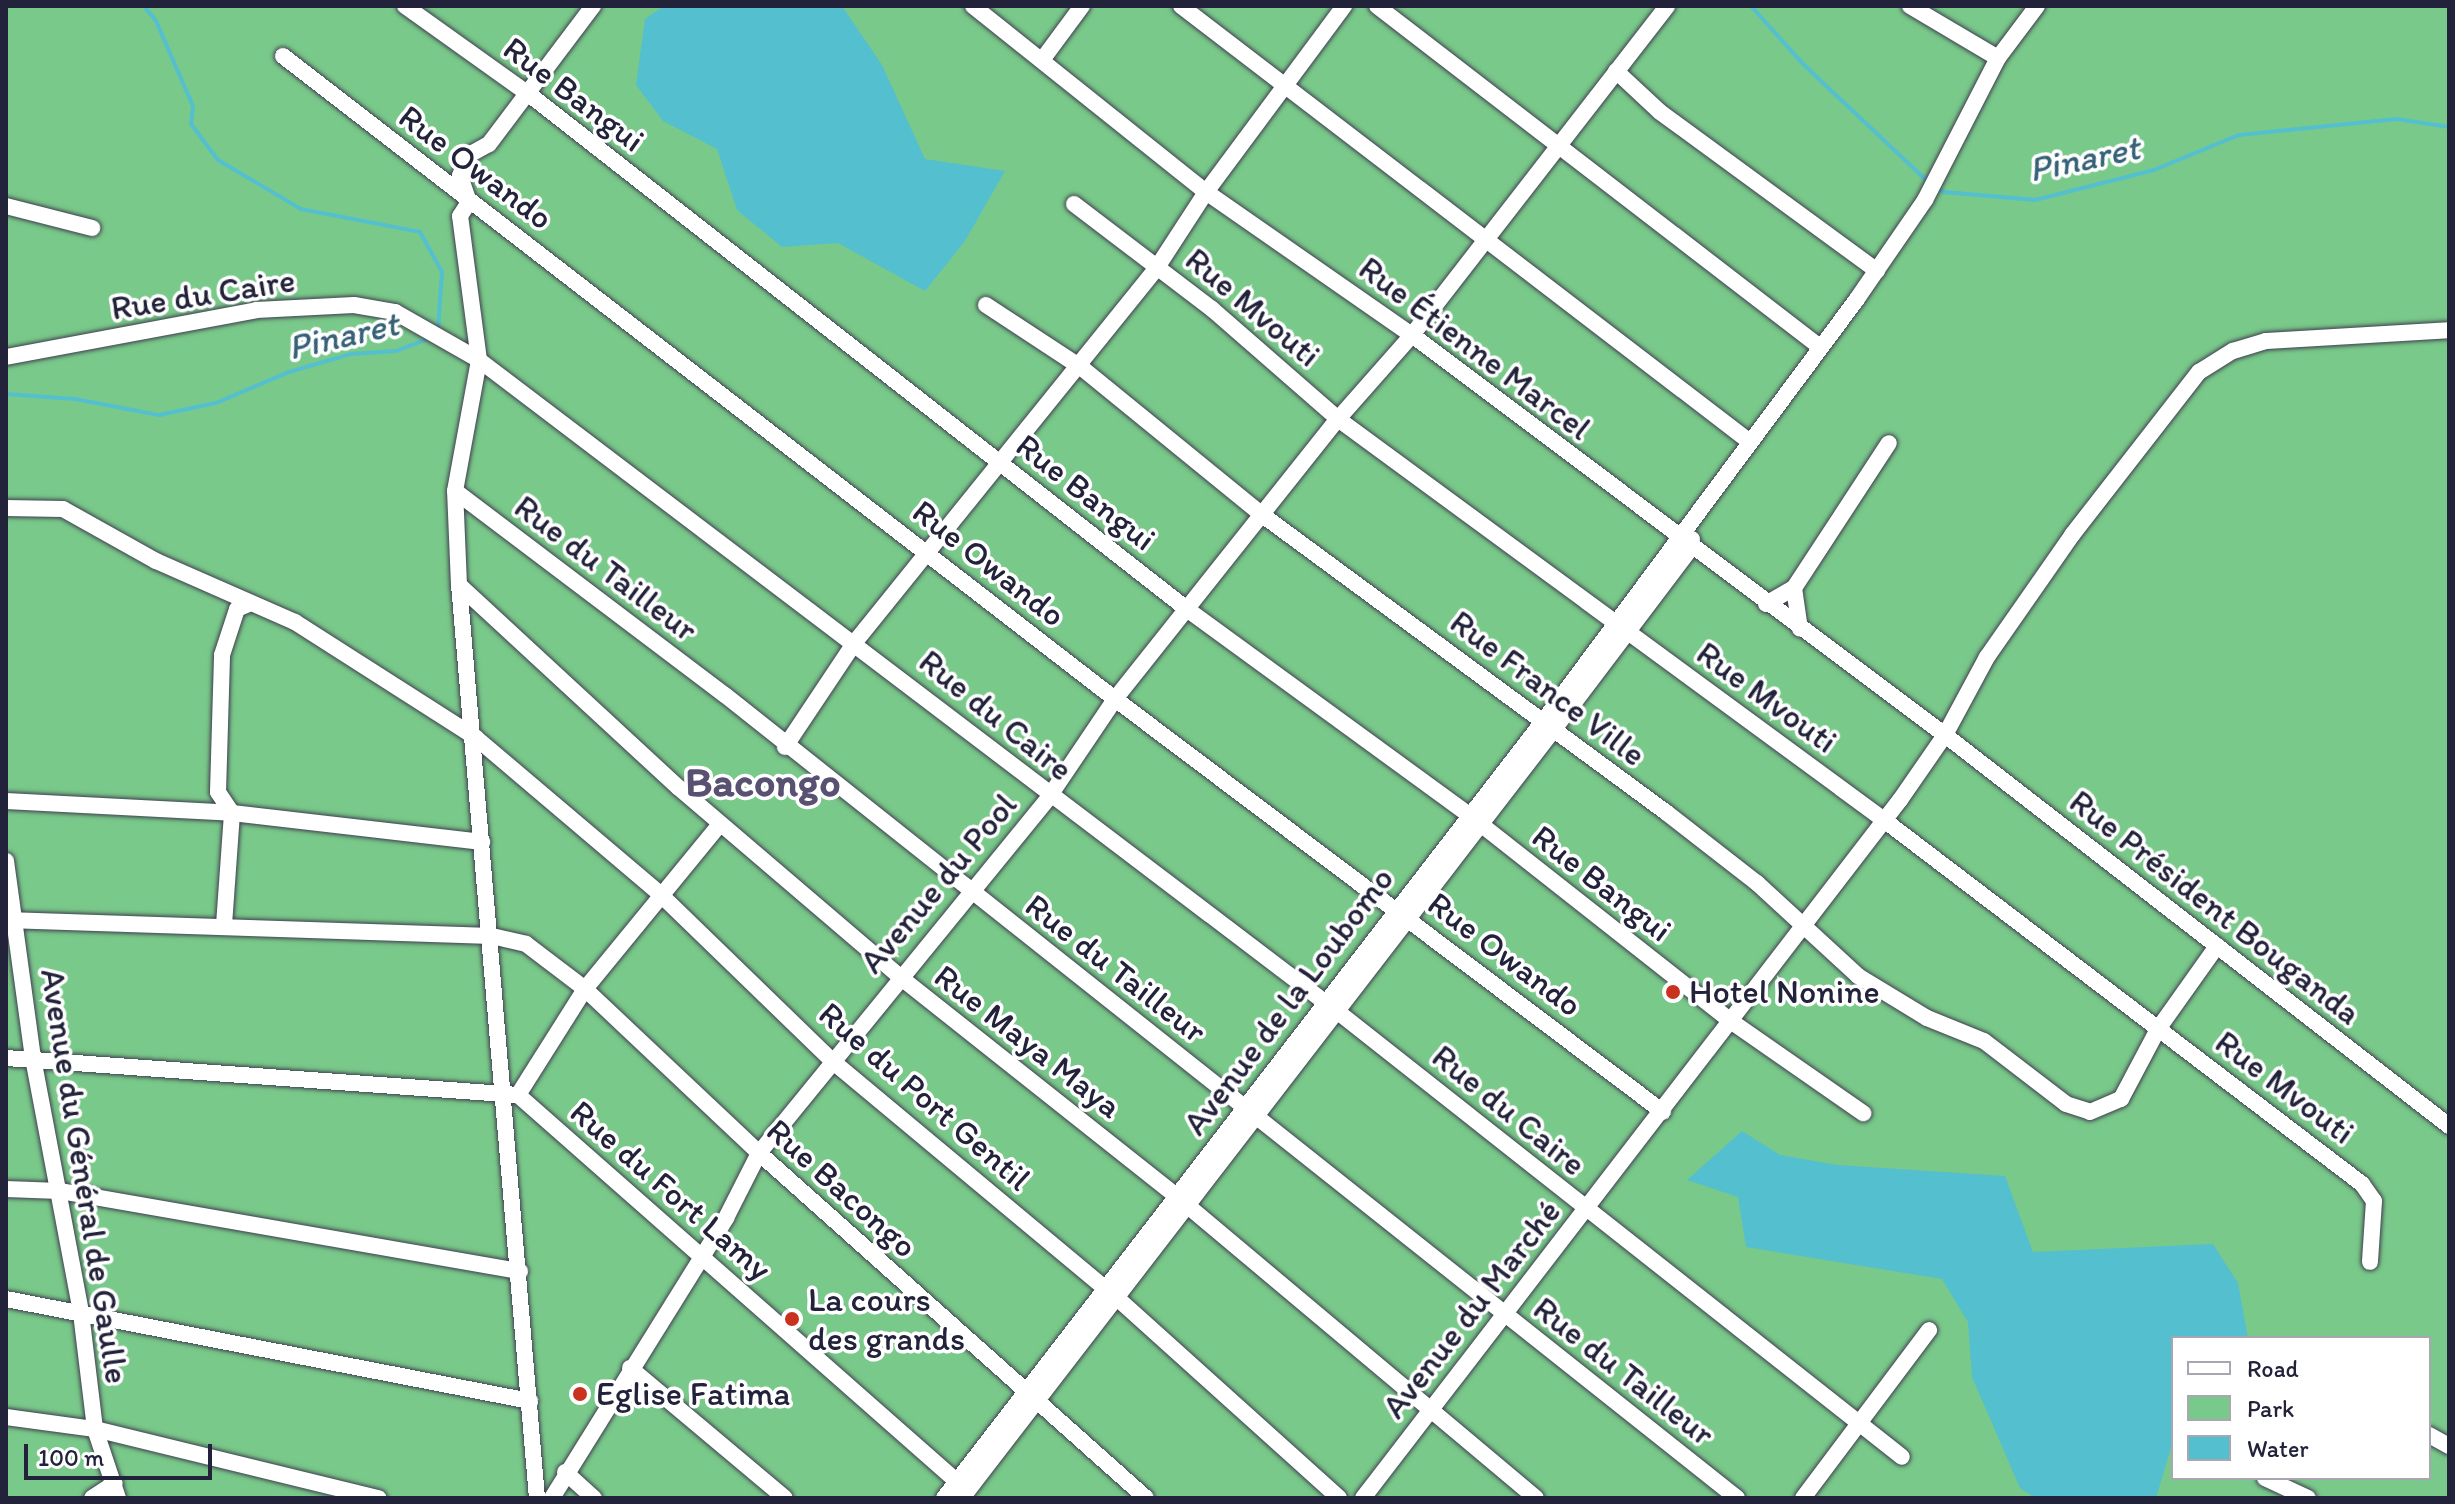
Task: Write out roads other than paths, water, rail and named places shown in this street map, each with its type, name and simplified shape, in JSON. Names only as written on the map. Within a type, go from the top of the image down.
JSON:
[{"type":"street","name":"Rue Bangui","points":[[405,6],[530,95],[1188,610],[1475,820],[1732,1022],[1863,1113]]},
{"type":"street","points":[[537,1498],[511,1094],[482,842],[459,585],[455,491],[479,360],[460,216],[469,202],[460,176],[467,156],[489,144],[530,95],[593,6]]},
{"type":"street","name":"Rue Étienne Marcel","points":[[973,6],[1206,192],[1412,335],[1685,544],[1945,735]]},
{"type":"street","points":[[1042,60],[1082,6]]},
{"type":"street","points":[[1181,6],[1750,442]]},
{"type":"street","points":[[785,747],[855,642],[996,461],[1082,368],[1158,266],[1206,192],[1344,6]]},
{"type":"street","points":[[1377,6],[1820,347]]},
{"type":"street","name":"Avenue du Pool","points":[[552,1498],[700,1254],[726,1218],[759,1153],[831,1060],[1049,797],[1115,699],[1338,419],[1412,335],[1487,240],[1557,143],[1667,6]]},
{"type":"street","points":[[1910,6],[1998,58]]},
{"type":"street","points":[[1685,544],[1694,516],[1877,271],[1925,200],[1998,58],[2037,6]]},
{"type":"street","name":"Rue Owando","points":[[283,56],[1115,699],[1410,918],[1663,1112]]},
{"type":"street","points":[[1616,71],[1660,112],[1877,271]]},
{"type":"street","name":"Rue Mvouti","points":[[1074,204],[1158,266],[1338,419],[1884,820],[2369,1190],[2374,1201],[2370,1262]]},
{"type":"street","points":[[6,206],[92,228]]},
{"type":"street","name":"Rue du Caire","points":[[6,357],[256,310],[354,305],[395,312],[479,360],[855,642],[1049,797],[1332,1007],[1902,1457]]},
{"type":"street","name":"Rue France Ville","points":[[986,305],[1082,368],[1261,514],[1549,724],[1757,883],[1858,976],[1927,1018],[1984,1041],[2078,1111],[2090,1112],[2121,1099],[2158,1029]]},
{"type":"street","name":"Avenue du Marché","points":[[1363,1498],[1663,1112],[1884,820],[1945,735],[1987,657],[2072,535],[2199,372],[2233,351],[2266,341],[2449,330]]},
{"type":"street","points":[[1766,604],[1794,588],[1889,443]]},
{"type":"street","name":"Rue du Tailleur","points":[[455,491],[725,695],[785,747],[1737,1498]]},
{"type":"street","name":"Rue du Port Gentil","points":[[6,508],[63,509],[156,561],[251,603],[342,649],[475,737],[660,894],[831,1060],[1111,1294],[1339,1498]]},
{"type":"street","name":"Avenue de la Loubomo","points":[[1332,1007],[1396,909],[1475,820],[1685,544]]},
{"type":"street","name":"Rue Maya Maya","points":[[459,585],[720,824],[900,977],[1182,1202],[1536,1498]]},
{"type":"street","points":[[1794,588],[1800,629]]},
{"type":"street","points":[[224,925],[232,813],[218,792],[222,655],[237,609],[251,603]]},
{"type":"street","name":"Rue Président Bouganda","points":[[1945,735],[2449,1126]]},
{"type":"street","points":[[6,801],[232,813],[482,842]]},
{"type":"street","name":"Avenue de la Loubomo","points":[[944,1498],[965,1492],[1111,1294],[1332,1007],[1410,918],[1475,820]]},
{"type":"street","points":[[511,1094],[585,989],[720,824]]},
{"type":"street","name":"Avenue du Général de Gaulle","points":[[6,861],[10,920],[81,1313],[95,1429],[117,1490]]},
{"type":"street","name":"Rue Bacongo","points":[[10,920],[492,936],[526,944],[585,989],[759,1153],[1146,1498]]},
{"type":"street","points":[[2158,1029],[2217,946]]},
{"type":"street","points":[[6,1058],[511,1094]]},
{"type":"street","name":"Rue du Fort Lamy","points":[[511,1094],[700,1254],[965,1492]]},
{"type":"street","points":[[6,1189],[60,1191],[520,1271]]},
{"type":"street","points":[[6,1299],[530,1401]]},
{"type":"street","points":[[1803,1498],[1929,1330]]},
{"type":"street","points":[[630,1368],[785,1498]]},
{"type":"street","points":[[6,1417],[95,1429],[379,1498]]},
{"type":"street","points":[[2431,1436],[2449,1446]]},
{"type":"street","points":[[565,1472],[594,1498]]},
{"type":"street","points":[[2269,1480],[2308,1498]]},
{"type":"street","points":[[92,1498],[117,1490]]},
{"type":"water","points":[[664,6],[842,6],[882,65],[925,159],[1005,171],[965,241],[925,291],[838,243],[782,247],[737,210],[717,149],[663,121],[636,85],[645,19]]},
{"type":"water","points":[[1742,1131],[1780,1155],[1837,1165],[2005,1176],[2033,1252],[2213,1244],[2238,1283],[2248,1336],[2171,1336],[2171,1448],[2156,1498],[2035,1498],[2020,1488],[1972,1377],[1968,1322],[1942,1279],[1746,1247],[1738,1197],[1687,1180]]},
{"type":"waterway","name":"Pinaret","points":[[144,6],[156,21],[193,106],[191,124],[218,160],[301,209],[420,232],[442,272],[438,330]]},
{"type":"waterway","name":"Pinaret","points":[[1751,6],[1803,64],[1928,182]]},
{"type":"waterway","name":"Pinaret","points":[[1935,187],[1944,192],[2035,200],[2154,170],[2239,135],[2396,119],[2449,127]]},
{"type":"waterway","name":"Pinaret","points":[[6,394],[75,399],[159,415],[216,403],[289,372],[351,354],[396,351],[432,337]]},
{"type":"place","name":"Hotel Nonine","points":[[1673,992]]},
{"type":"place","name":"La cours des grands","points":[[792,1319]]},
{"type":"place","name":"Eglise Fatima","points":[[580,1394]]},
{"type":"district","name":"Bacongo","points":[[763,782]]}]
